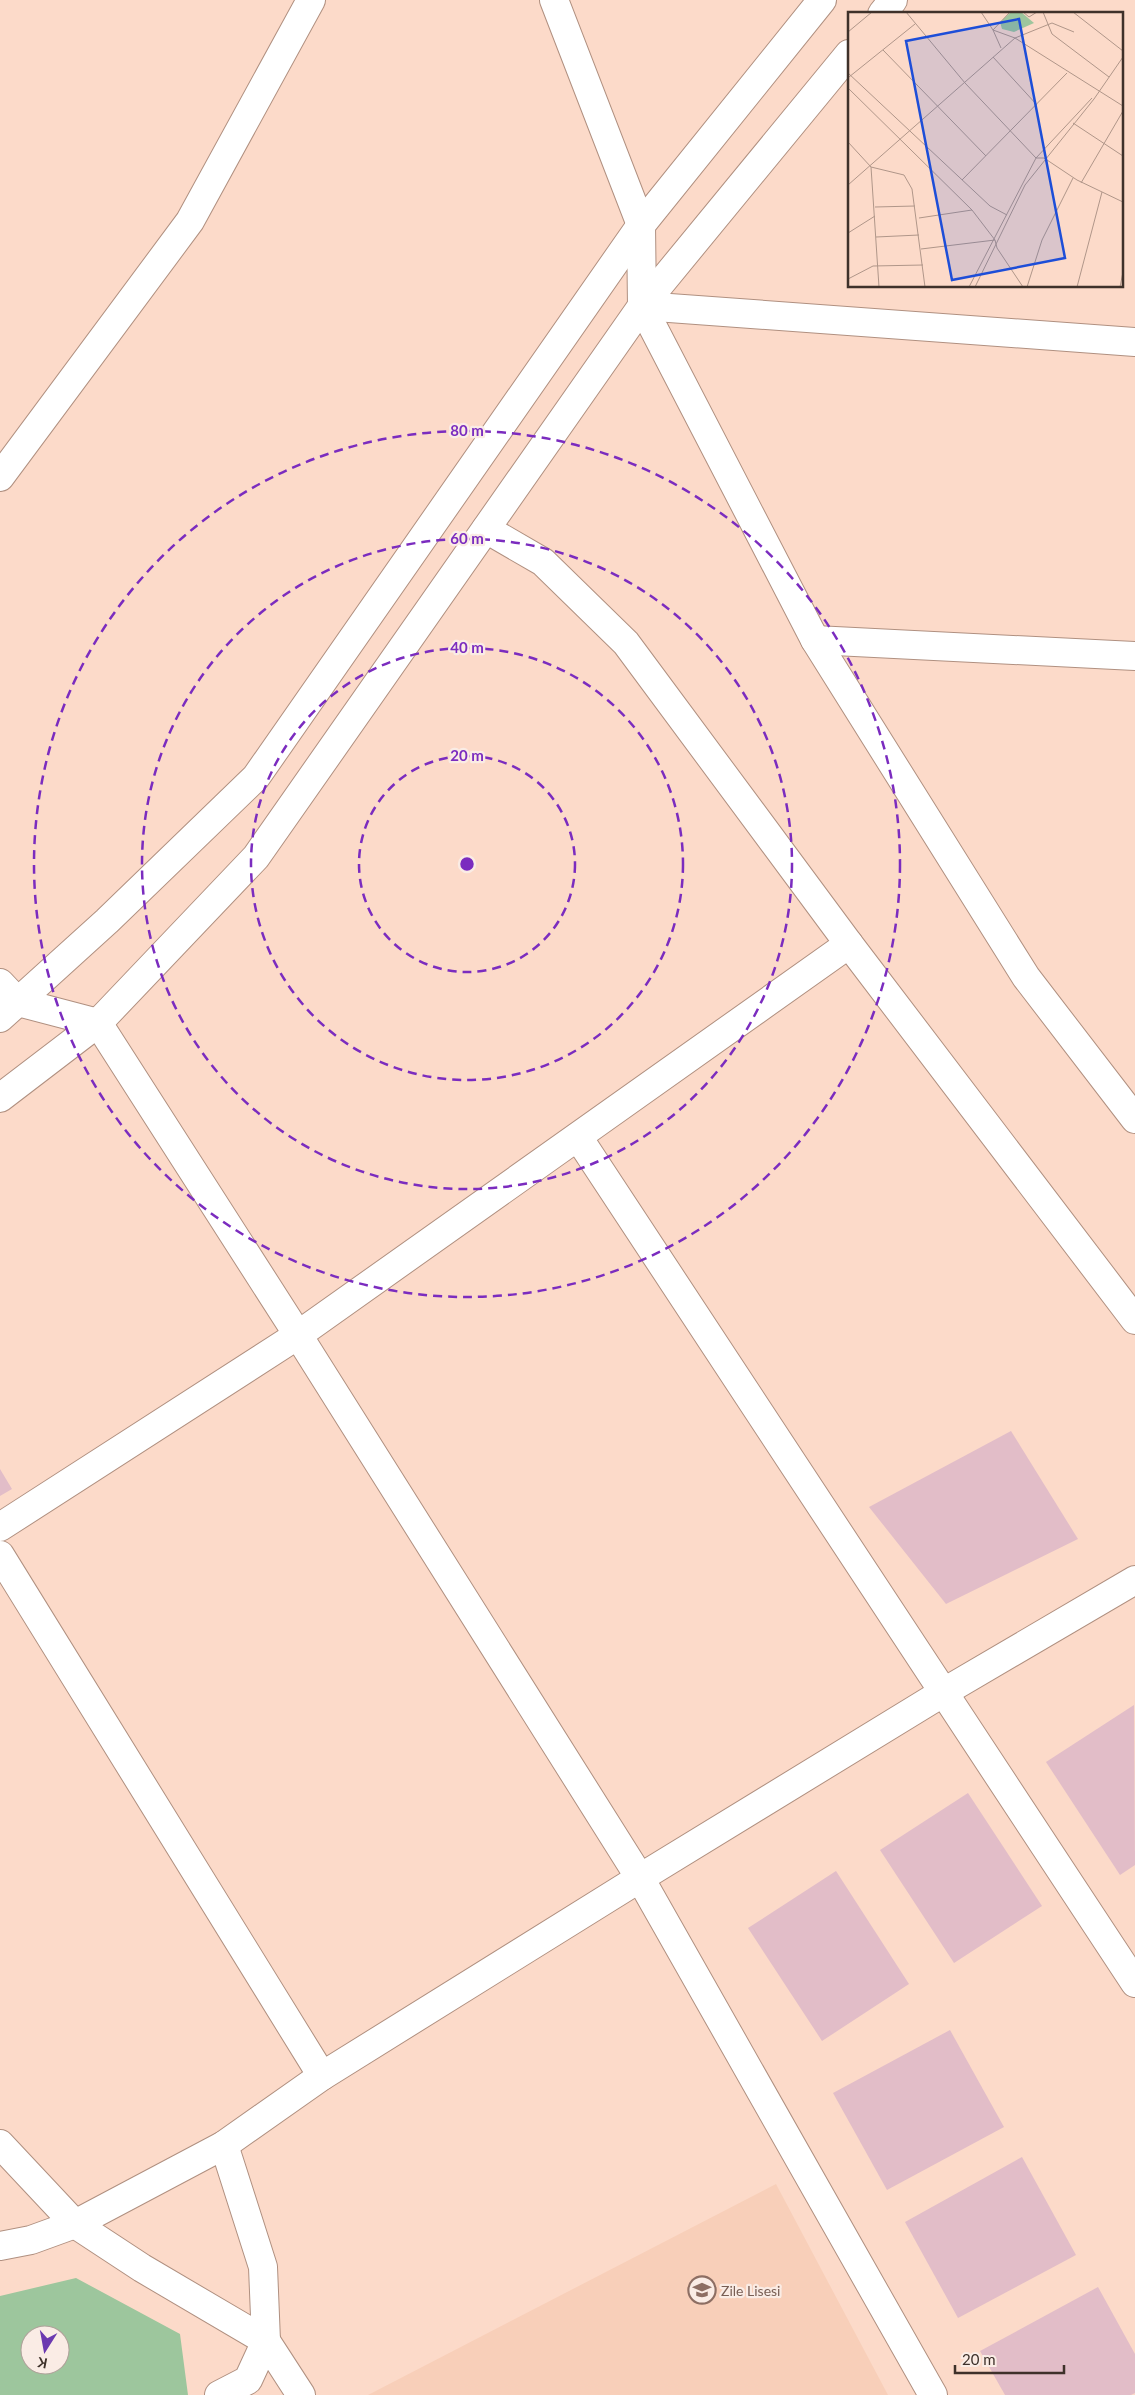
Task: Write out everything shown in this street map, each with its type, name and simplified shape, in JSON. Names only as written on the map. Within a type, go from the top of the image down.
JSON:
[{"type":"street","points":[[0,477],[190,221],[311,0]]},
{"type":"street","points":[[554,0],[641,225],[642,306],[815,640],[1026,977],[1135,1119]]},
{"type":"street","points":[[6,1001],[107,921],[256,777],[641,225],[822,0]]},
{"type":"street","points":[[884,12],[893,0]]},
{"type":"street","points":[[0,1098],[98,1023],[256,857],[642,306],[848,55]]},
{"type":"street","points":[[642,306],[1135,342]]},
{"type":"street","points":[[486,528],[543,562],[626,643],[849,944],[1135,1320]]},
{"type":"street","points":[[815,640],[1135,656]]},
{"type":"street","points":[[0,1527],[298,1335],[849,944]]},
{"type":"street","points":[[6,1001],[98,1023],[298,1335],[640,1878],[933,2395]]},
{"type":"street","points":[[578,1137],[1135,1983]]},
{"type":"street","points":[[0,1555],[322,2076]]},
{"type":"street","points":[[0,2246],[32,2240],[75,2224],[224,2145],[322,2076],[640,1878],[944,1692],[1135,1580]]},
{"type":"street","points":[[0,2144],[75,2224],[142,2268],[266,2341],[301,2395]]},
{"type":"street","points":[[219,2395],[248,2380],[266,2341],[263,2267],[224,2145]]},
{"type":"shaded area","name":"Zile Lisesi","points":[[776,2184],[888,2395],[368,2395]]},
{"type":"green space","points":[[76,2278],[180,2334],[188,2395],[0,2395],[0,2296]]},
{"type":"building","points":[[1011,1431],[1078,1539],[946,1604],[869,1507]]},
{"type":"building","points":[[0,1469],[12,1489],[0,1496]]},
{"type":"building","points":[[1134,1705],[1135,1865],[1120,1875],[1046,1762]]},
{"type":"building","points":[[968,1793],[1042,1906],[954,1963],[880,1850]]},
{"type":"building","points":[[836,1871],[909,1984],[822,2041],[748,1928]]},
{"type":"building","points":[[950,2030],[1004,2127],[887,2190],[833,2093]]},
{"type":"building","points":[[1022,2157],[1076,2255],[958,2318],[905,2222]]},
{"type":"building","points":[[1098,2287],[1135,2354],[1135,2393],[1131,2395],[1005,2395],[980,2351]]},
{"type":"place","name":"Zile Lisesi","points":[[702,2290]]}]
